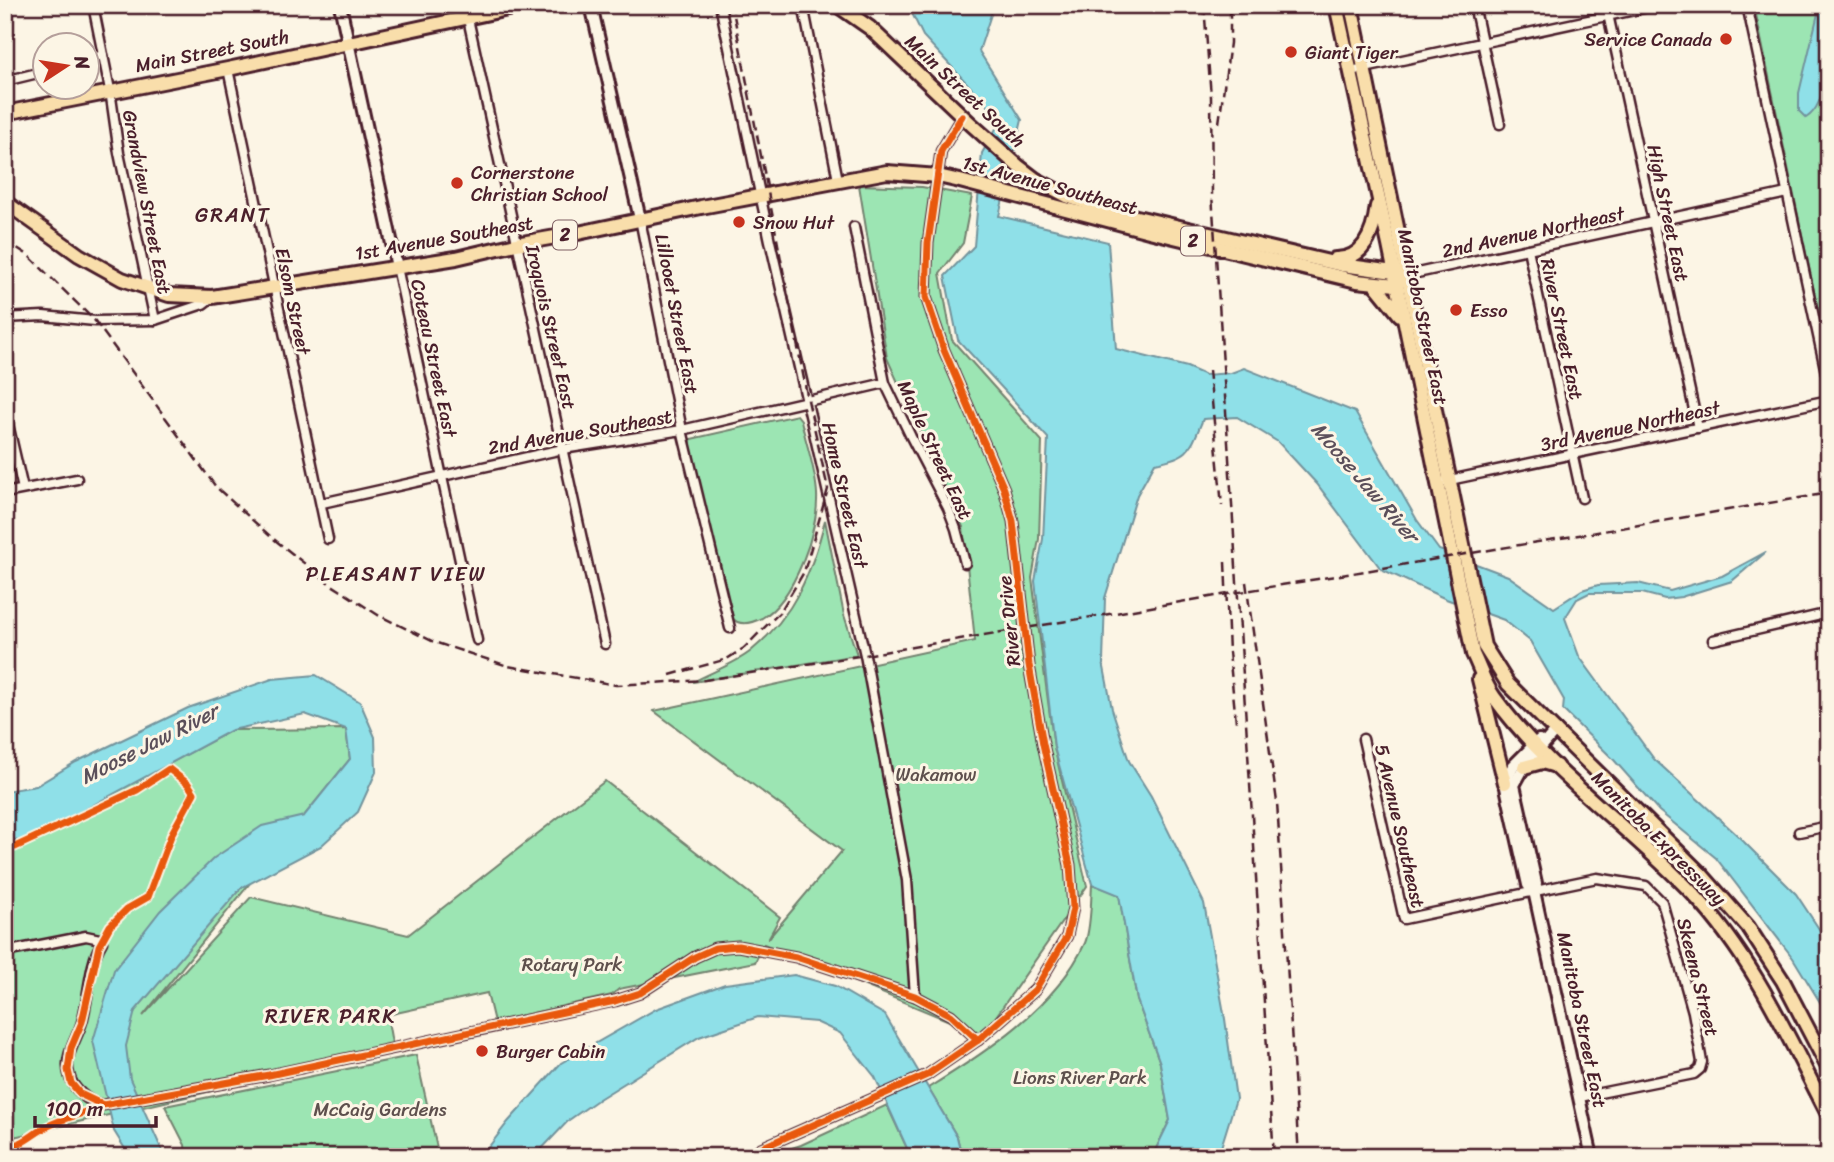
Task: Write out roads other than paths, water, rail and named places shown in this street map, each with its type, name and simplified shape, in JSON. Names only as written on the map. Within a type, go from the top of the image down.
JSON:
[{"type":"main road","name":"Main Street South","points":[[5,113],[349,43],[467,11],[526,5]]},
{"type":"main road","name":"Main Street South","points":[[837,5],[870,27],[962,116],[1035,179],[1067,196],[1111,211]]},
{"type":"main road","name":"Manitoba Street East","points":[[1336,5],[1357,69],[1408,275],[1453,530],[1475,636]]},
{"type":"main road","name":"Manitoba Street East","points":[[1351,5],[1357,69],[1378,199],[1404,320],[1444,481]]},
{"type":"main road","name":"1st Avenue Southeast","points":[[5,202],[79,255],[122,279],[169,295],[212,297],[456,258],[760,195],[887,172],[937,176],[1013,193],[1149,231],[1357,281],[1374,283],[1408,275]]},
{"type":"main road","name":"2","points":[[1320,259],[1342,259],[1364,248],[1376,219],[1378,199]]},
{"type":"main road","name":"1st Avenue Southeast","points":[[1111,211],[1395,278]]},
{"type":"main road","points":[[1374,283],[1404,320]]},
{"type":"main road","name":"Manitoba Expressway","points":[[1475,636],[1473,654],[1493,696],[1556,766],[1695,895],[1731,939],[1764,988],[1829,1116]]},
{"type":"main road","name":"Manitoba Expressway","points":[[1475,636],[1508,684],[1702,875],[1748,928],[1783,981],[1829,1069]]},
{"type":"main road","points":[[1473,654],[1506,783]]},
{"type":"main road","points":[[1524,767],[1542,762],[1556,766]]},
{"type":"street","name":"Grandview Street East","points":[[93,5],[119,153],[155,320]]},
{"type":"street","name":"Coteau Street East","points":[[340,5],[477,640]]},
{"type":"street","name":"Lillooet Street East","points":[[591,5],[640,219],[682,430],[730,628]]},
{"type":"street","name":"Home Street East","points":[[720,5],[760,195],[865,654],[907,880],[915,996]]},
{"type":"street","points":[[803,5],[838,180]]},
{"type":"street","points":[[1474,5],[1500,124]]},
{"type":"street","name":"High Street East","points":[[1606,5],[1698,428]]},
{"type":"street","points":[[1357,69],[1658,5]]},
{"type":"street","points":[[1747,5],[1829,387]]},
{"type":"street","name":"Iroquois Street East","points":[[467,11],[605,644]]},
{"type":"street","name":"Elsom Street","points":[[228,69],[328,539]]},
{"type":"street","points":[[5,81],[32,74]]},
{"type":"street","name":"River Drive","points":[[748,1157],[761,1148],[922,1078],[978,1040],[1035,990],[1067,936],[1073,908],[1070,865],[1043,744],[1029,665],[1013,521],[1004,489],[944,350],[926,297],[928,243],[941,151],[962,116]]},
{"type":"street","name":"2nd Avenue Northeast","points":[[1408,275],[1787,193]]},
{"type":"street","name":"Maple Street East","points":[[854,227],[885,383],[948,508],[965,563]]},
{"type":"street","name":"River Street East","points":[[1528,248],[1582,498]]},
{"type":"street","name":"1st Avenue Southeast","points":[[5,318],[43,316],[95,321],[155,320],[204,304],[212,297]]},
{"type":"street","name":"2nd Avenue Southeast","points":[[322,503],[563,449],[682,430],[885,383]]},
{"type":"street","name":"3rd Avenue Northeast","points":[[1444,481],[1829,400]]},
{"type":"street","points":[[5,411],[23,489]]},
{"type":"street","points":[[5,493],[77,479]]},
{"type":"street","points":[[1713,640],[1829,613]]},
{"type":"street","points":[[1506,783],[1513,766],[1556,730]]},
{"type":"street","name":"5 Avenue Southeast","points":[[1363,739],[1404,919],[1532,891]]},
{"type":"street","points":[[1524,767],[1537,747]]},
{"type":"street","name":"Manitoba Street East","points":[[1524,767],[1514,785],[1536,883],[1532,891]]},
{"type":"street","name":"Manitoba Street East","points":[[1506,783],[1592,1157]]},
{"type":"street","points":[[1799,832],[1829,826]]},
{"type":"street","name":"Skeena Street","points":[[1532,891],[1597,878],[1646,886],[1662,902],[1693,1012],[1702,1062],[1700,1069],[1694,1074],[1580,1097]]},
{"type":"street","points":[[5,952],[86,936],[100,939],[102,942],[88,988],[82,1023],[71,1048],[68,1070],[71,1083],[80,1094],[100,1104],[269,1075],[615,1002],[640,993],[695,957],[715,948],[738,946],[796,957],[915,996],[951,1015],[978,1040]]},
{"type":"water","name":"Moose Jaw River","points":[[908,5],[994,5],[979,51],[1022,120],[999,216],[1108,242],[1116,349],[1187,367],[1205,375],[1231,373],[1244,368],[1355,412],[1417,520],[1439,550],[1508,576],[1554,608],[1582,590],[1598,585],[1638,583],[1670,591],[1722,576],[1766,552],[1732,581],[1681,597],[1665,599],[1642,593],[1589,593],[1577,599],[1565,618],[1579,656],[1654,759],[1736,834],[1796,894],[1829,944],[1829,1017],[1793,958],[1716,858],[1659,811],[1614,760],[1563,710],[1564,700],[1530,641],[1504,620],[1446,599],[1381,569],[1317,484],[1278,442],[1237,417],[1203,419],[1188,450],[1176,458],[1155,463],[1137,495],[1105,598],[1103,662],[1112,709],[1129,761],[1151,796],[1204,903],[1236,1099],[1218,1157],[1152,1157],[1170,1120],[1160,1063],[1137,1000],[1119,895],[1092,884],[1054,747],[1035,581],[1043,539],[1048,438],[958,340],[945,276],[974,246],[982,153],[1001,120],[923,36]]},
{"type":"water","points":[[1820,5],[1829,5],[1825,83],[1821,98],[1806,118],[1799,111],[1799,93]]},
{"type":"water","name":"Moose Jaw River","points":[[316,675],[360,702],[375,737],[376,772],[358,812],[321,846],[241,888],[135,1011],[126,1046],[130,1079],[165,1157],[130,1157],[114,1131],[93,1041],[114,970],[160,911],[214,858],[262,826],[304,816],[350,759],[346,729],[305,714],[232,730],[23,843],[5,836],[5,791],[36,786],[76,762],[188,708],[272,679]]},
{"type":"water","points":[[794,975],[835,986],[885,1015],[957,1137],[962,1157],[911,1157],[875,1077],[840,1033],[816,1022],[758,1017],[699,1037],[599,1099],[569,1120],[534,1157],[481,1157],[508,1122],[561,1063],[656,1009],[725,984]]},
{"type":"railway","points":[[670,675],[727,659],[744,648],[780,612],[804,572],[828,489],[808,400],[732,5]]},
{"type":"railway","points":[[1204,5],[1211,97],[1212,194],[1274,1157]]},
{"type":"railway","points":[[1219,123],[1230,43],[1230,5]]},
{"type":"railway","points":[[5,240],[28,255],[95,321],[216,487],[270,536],[329,583],[378,615],[434,642],[508,666],[616,685],[705,680],[865,655],[1829,493]]},
{"type":"railway","points":[[1209,370],[1222,506]]},
{"type":"railway","points":[[1225,562],[1229,652],[1236,722]]},
{"type":"railway","points":[[1246,582],[1277,802],[1299,1157]]},
{"type":"place","name":"Service Canada","points":[[1726,39]]},
{"type":"place","name":"Giant Tiger","points":[[1291,52]]},
{"type":"place","name":"Cornerstone Christian School","points":[[457,183]]},
{"type":"place","name":"Snow Hut","points":[[739,222]]},
{"type":"place","name":"Esso","points":[[1456,310]]},
{"type":"place","name":"Burger Cabin","points":[[482,1051]]},
{"type":"district","name":"GRANT","points":[[233,215]]},
{"type":"district","name":"PLEASANT VIEW","points":[[396,574]]},
{"type":"district","name":"RIVER PARK","points":[[331,1016]]},
{"type":"park label","name":"Wakamow","points":[[936,774]]},
{"type":"park label","name":"Rotary Park","points":[[572,964]]},
{"type":"park label","name":"Lions River Park","points":[[1080,1077]]},
{"type":"park label","name":"McCaig Gardens","points":[[380,1109]]}]
